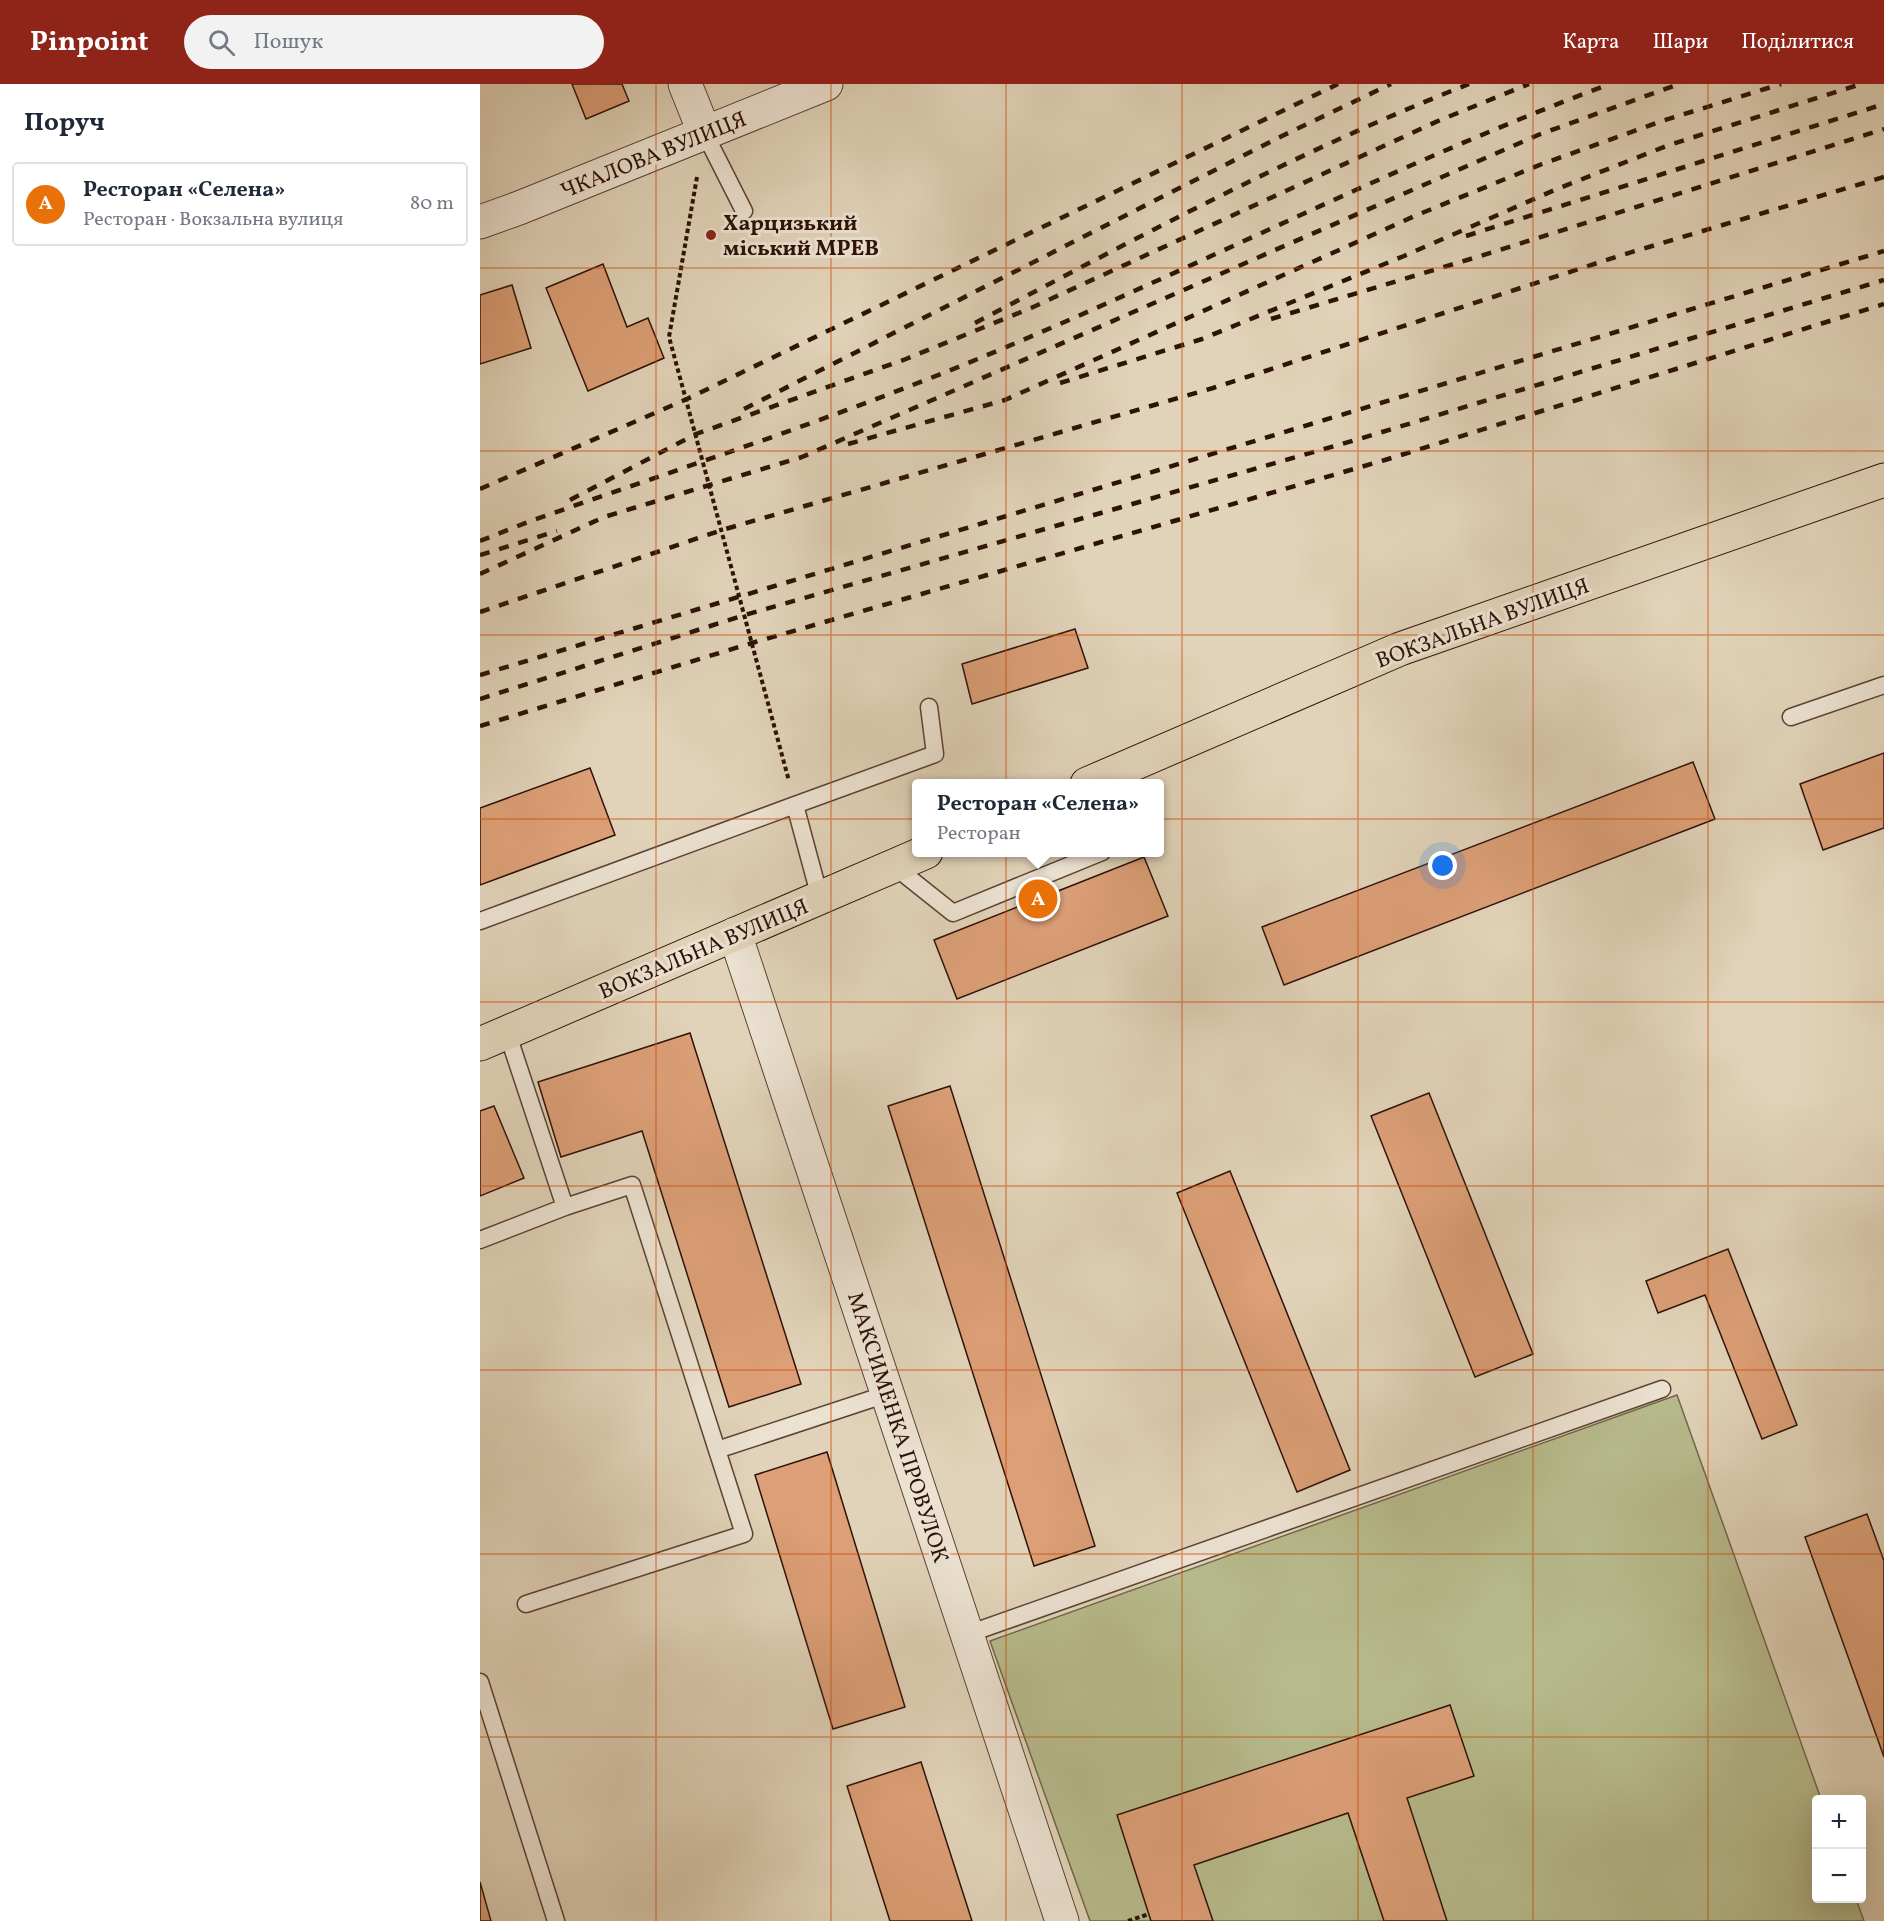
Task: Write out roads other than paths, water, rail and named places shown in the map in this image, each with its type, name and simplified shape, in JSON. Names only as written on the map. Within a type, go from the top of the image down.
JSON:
[{"type":"main road","name":"ВОКЗАЛЬНА ВУЛИЦЯ","points":[[1118,777],[1400,649],[1884,480]]},
{"type":"main road","name":"ВОКЗАЛЬНА ВУЛИЦЯ","points":[[493,1038],[915,857]]},
{"type":"street","points":[[685,84],[705,134]]},
{"type":"street","name":"ЧКАЛОВА ВУЛИЦЯ","points":[[480,222],[826,84]]},
{"type":"street","name":"МАКСИМЕНКА ПРОВУЛОК","points":[[735,934],[1062,1921]]},
{"type":"lane","points":[[705,134],[744,211]]},
{"type":"lane","points":[[1791,717],[1884,685]]},
{"type":"lane","points":[[480,921],[934,754],[929,707]]},
{"type":"lane","points":[[795,805],[820,898]]},
{"type":"lane","points":[[894,866],[953,913],[1090,857]]},
{"type":"lane","points":[[493,1038],[565,1207]]},
{"type":"lane","points":[[480,1240],[565,1207],[632,1185],[744,1534],[525,1604]]},
{"type":"lane","points":[[968,1634],[1662,1389]]},
{"type":"lane","points":[[717,1450],[887,1394]]},
{"type":"lane","points":[[480,1682],[556,1921]]},
{"type":"railway","points":[[480,489],[687,399],[1338,84]]},
{"type":"railway","points":[[744,409],[1282,136],[1391,84]]},
{"type":"railway","points":[[975,323],[1280,167],[1405,110],[1469,84]]},
{"type":"railway","points":[[570,500],[696,434],[906,359],[1031,308],[1438,121],[1529,84]]},
{"type":"railway","points":[[480,541],[836,414],[958,367],[1092,310],[1386,176],[1610,84]]},
{"type":"railway","points":[[480,574],[604,517],[802,457],[1538,135],[1679,84]]},
{"type":"railway","points":[[848,444],[1005,400],[1417,215],[1542,164],[1662,121],[1781,84]]},
{"type":"railway","points":[[1060,383],[1202,339],[1404,256],[1557,189],[1669,145],[1861,84]]},
{"type":"railway","points":[[1466,236],[1884,104]]},
{"type":"railway","points":[[1271,319],[1884,129]]},
{"type":"railway","points":[[480,612],[722,530],[1213,388],[1622,255],[1884,177]]},
{"type":"railway","points":[[480,675],[1884,251]]},
{"type":"railway","points":[[480,699],[745,615],[1359,439],[1884,280]]},
{"type":"railway","points":[[480,726],[752,643],[1385,460],[1884,304]]},
{"type":"railway","points":[[480,555],[557,531]]},
{"type":"place","name":"Харцизький міський МРЕВ","points":[[711,235]]},
{"type":"place","name":"Ресторан «Селена»","points":[[1038,899]]}]
